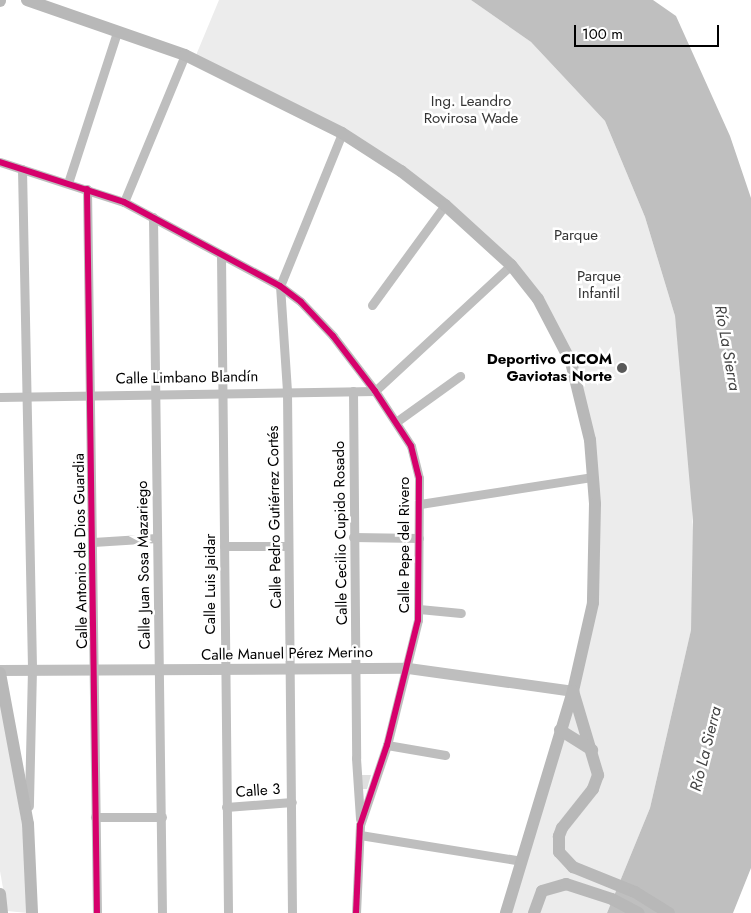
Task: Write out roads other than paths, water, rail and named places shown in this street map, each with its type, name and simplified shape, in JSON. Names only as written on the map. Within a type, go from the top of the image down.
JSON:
[{"type":"main road","points":[[27,0],[185,55],[342,134],[401,171],[445,205],[511,265],[538,299],[571,362],[590,440],[593,603],[573,691],[506,913]]},
{"type":"main road","points":[[0,672],[28,824],[32,913]]},
{"type":"main road","points":[[573,691],[598,775],[596,782],[562,828],[558,844],[563,859],[581,871],[635,892],[669,913]]},
{"type":"main road","points":[[560,730],[592,750]]},
{"type":"main road","points":[[534,913],[542,891],[555,885],[575,886],[638,913]]},
{"type":"main road","points":[[0,894],[2,913]]},
{"type":"street","points":[[68,183],[117,32]]},
{"type":"street","points":[[124,202],[185,55]]},
{"type":"street","name":"Calle Pedro Gutiérrez Cortés","points":[[292,913],[288,391],[280,286],[342,134]]},
{"type":"street","name":"Calle Pepe del Rivero","points":[[0,162],[124,202],[280,286],[318,318],[375,390],[411,446],[417,465],[420,504],[419,609],[408,668],[387,745],[360,824],[356,913]]},
{"type":"street","points":[[22,169],[32,669],[28,824]]},
{"type":"street","name":"Calle Antonio de Dios Guardia","points":[[87,189],[96,670],[96,913]]},
{"type":"street","points":[[372,305],[445,205]]},
{"type":"street","name":"Calle Juan Sosa Mazariego","points":[[153,216],[157,392],[162,913]]},
{"type":"street","name":"Calle Luis Jaidar","points":[[221,255],[228,913]]},
{"type":"street","points":[[375,390],[511,265]]},
{"type":"street","points":[[396,422],[460,376]]},
{"type":"street","name":"Calle Cecilio Cupido Rosado","points":[[353,390],[357,667],[356,758],[360,824]]},
{"type":"street","name":"Calle Limbano Blandín","points":[[0,397],[91,393],[375,390]]},
{"type":"street","points":[[420,504],[592,477]]},
{"type":"street","points":[[354,537],[420,538]]},
{"type":"street","points":[[93,542],[158,538]]},
{"type":"street","points":[[224,546],[288,546]]},
{"type":"street","points":[[419,609],[461,613]]},
{"type":"street","name":"Calle Manuel Pérez Merino","points":[[0,672],[32,669],[160,672],[357,667],[408,668],[573,691]]},
{"type":"street","points":[[387,745],[445,755]]},
{"type":"street","name":"Calle 3","points":[[226,807],[292,802]]},
{"type":"street","points":[[95,817],[162,817]]},
{"type":"street","points":[[360,835],[522,861]]},
{"type":"water","name":"Río La Sierra","points":[[471,0],[653,0],[676,16],[730,136],[751,198],[751,868],[733,913],[607,913],[650,808],[691,630],[693,521],[675,316],[645,217],[605,121],[531,42]]},
{"type":"place","name":"Deportivo CICOM Gaviotas Norte","points":[[622,368]]},
{"type":"park label","name":"Ing. Leandro Rovirosa Wade","points":[[471,110]]},
{"type":"park label","name":"Parque","points":[[576,236]]},
{"type":"park label","name":"Parque Infantil","points":[[599,284]]}]
